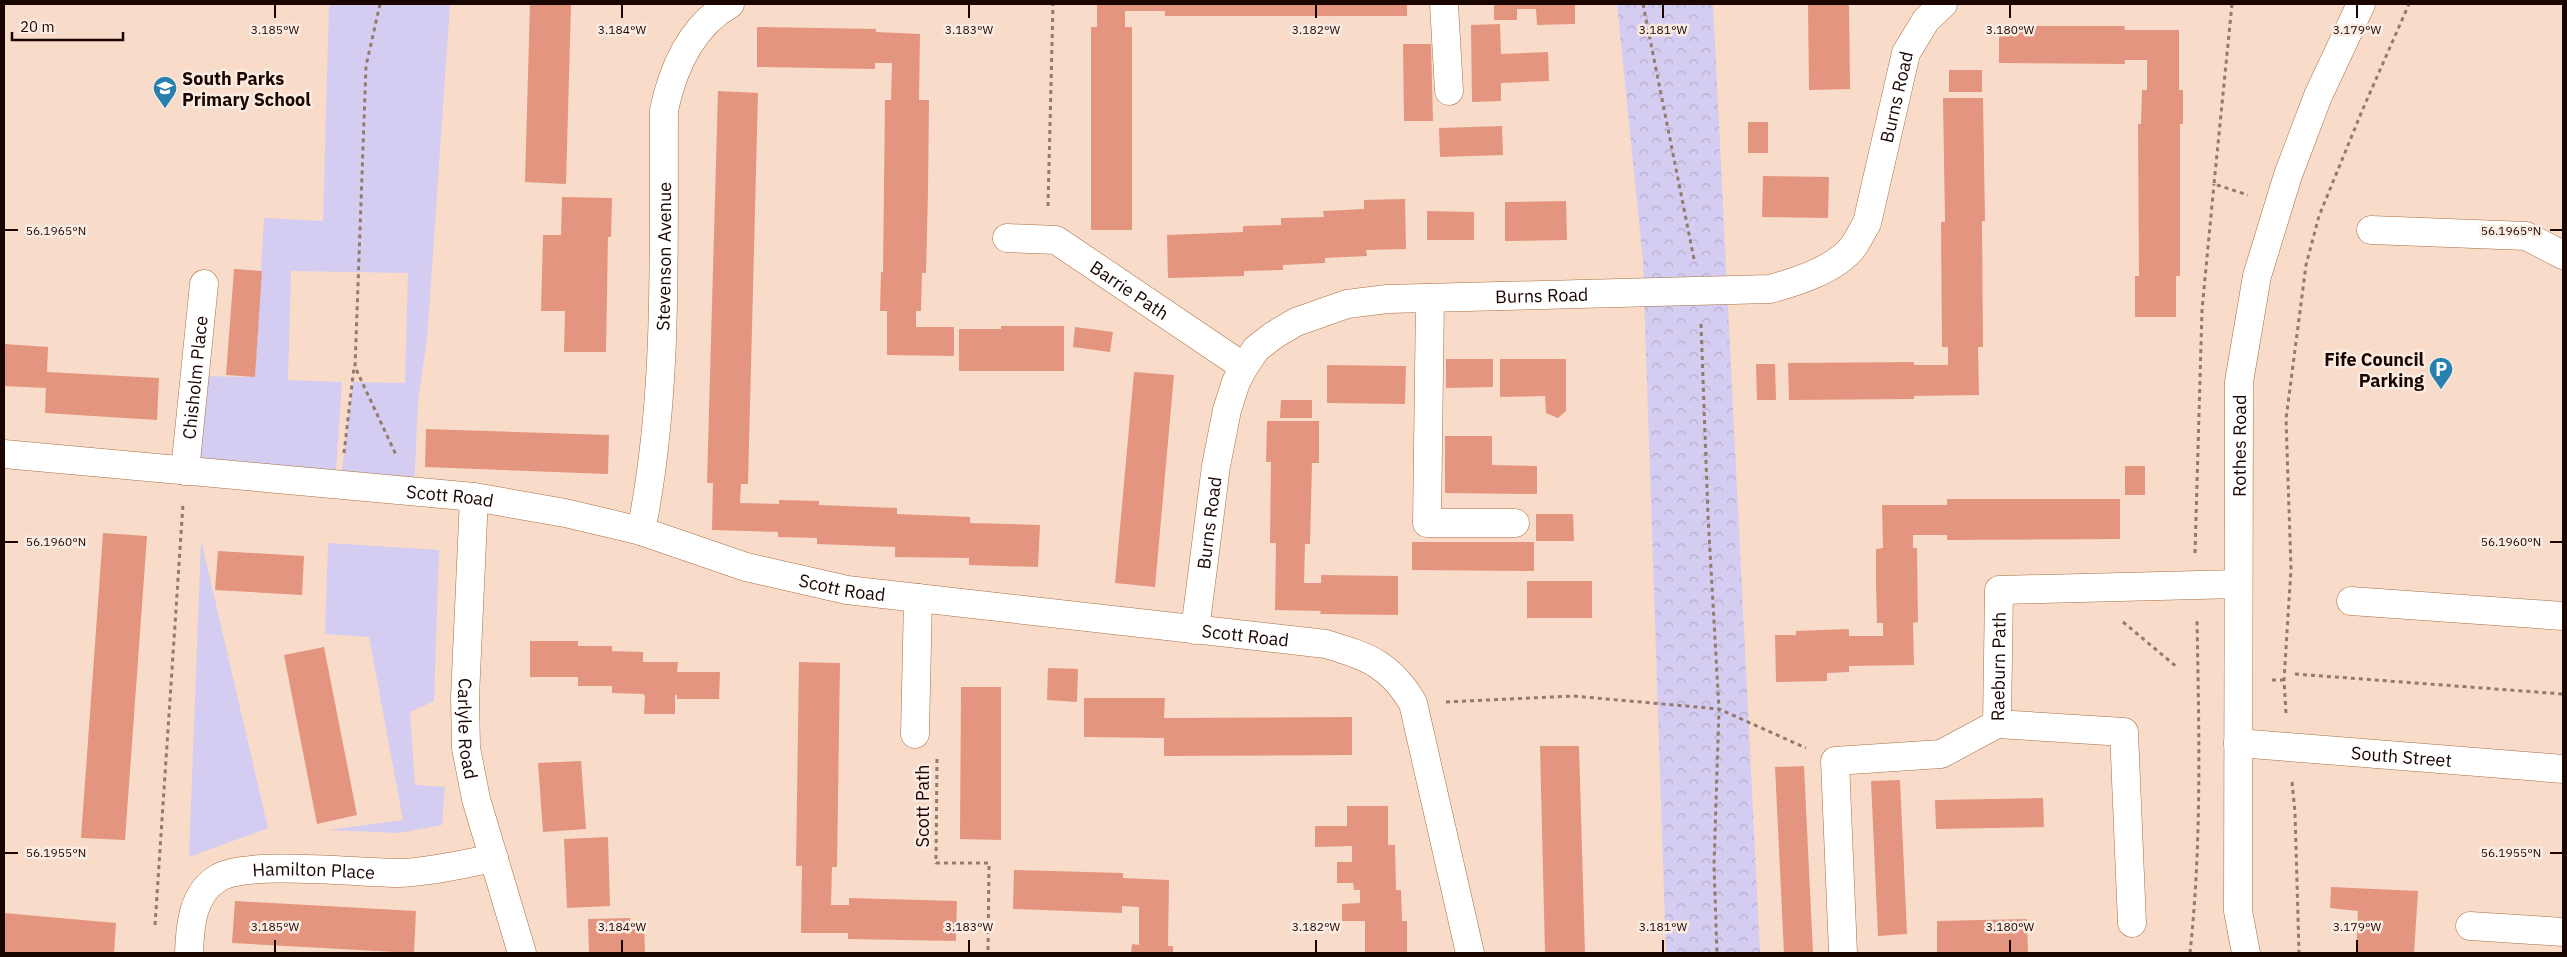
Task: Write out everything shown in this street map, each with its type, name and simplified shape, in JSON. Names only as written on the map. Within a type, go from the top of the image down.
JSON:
[{"type":"street","name":"Stevenson Avenue","points":[[641,531],[651,483],[662,329],[664,110],[670,82],[682,55],[716,12],[730,4]]},
{"type":"street","points":[[1444,4],[1449,92]]},
{"type":"street","name":"Burns Road","points":[[1195,630],[1220,437],[1236,382],[1256,349],[1274,335],[1322,312],[1347,304],[1430,298],[1700,290],[1770,290],[1800,280],[1821,270],[1852,248],[1867,224],[1906,53],[1926,20],[1943,4]]},
{"type":"street","name":"Rothes Road","points":[[2231,953],[2238,911],[2240,382],[2257,276],[2288,175],[2318,96],[2361,4]]},
{"type":"street","points":[[2371,230],[2526,236],[2563,255]]},
{"type":"street","points":[[1007,238],[1056,240]]},
{"type":"street","name":"Barrie Path","points":[[1056,240],[1244,367]]},
{"type":"street","name":"Chisholm Place","points":[[185,471],[204,284]]},
{"type":"street","points":[[1430,298],[1427,523],[1516,523]]},
{"type":"street","name":"Scott Road","points":[[4,454],[474,497],[565,513],[641,531],[746,567],[847,590],[1326,644],[1354,653],[1379,664],[1401,682],[1413,704],[1470,953]]},
{"type":"street","name":"Carlyle Road","points":[[474,497],[465,697],[466,748],[476,799],[522,953]]},
{"type":"street","name":"Raeburn Path","points":[[2132,923],[2124,732],[1997,724],[1999,590],[2238,584]]},
{"type":"street","points":[[915,734],[918,598]]},
{"type":"street","points":[[2351,601],[2563,616]]},
{"type":"street","points":[[1843,953],[1835,761],[1941,754],[1997,724]]},
{"type":"street","name":"South Street","points":[[2238,743],[2563,768]]},
{"type":"street","name":"Hamilton Place","points":[[189,953],[192,916],[198,900],[207,886],[231,872],[267,869],[401,873],[494,858]]},
{"type":"street","name":"Rothes Road","points":[[2238,911],[2246,953]]},
{"type":"street","points":[[2470,926],[2563,932]]},
{"type":"path","points":[[340,485],[354,367],[366,66],[380,4]]},
{"type":"path","points":[[1053,4],[1048,208],[1056,240]]},
{"type":"path","points":[[1643,4],[1700,290],[1708,516],[1719,709],[1714,865],[1717,953]]},
{"type":"path","points":[[2190,953],[2198,885],[2200,791],[2195,552],[2202,310],[2232,4]]},
{"type":"path","points":[[2299,953],[2295,812],[2288,747],[2284,680],[2291,569],[2286,419],[2306,265],[2319,216],[2409,4]]},
{"type":"path","points":[[2214,184],[2279,204]]},
{"type":"path","points":[[354,367],[414,492]]},
{"type":"path","points":[[154,934],[185,471]]},
{"type":"path","points":[[2121,620],[2178,668]]},
{"type":"path","points":[[2295,674],[2563,694]]},
{"type":"path","points":[[1413,704],[1573,696],[1719,709],[1835,761]]},
{"type":"path","name":"Scott Path","points":[[915,734],[937,757],[936,863],[989,863],[988,953]]},
{"type":"green space","points":[[329,4],[450,4],[427,340],[418,401],[414,492],[340,485],[353,382],[405,383],[408,273],[291,271],[288,380],[342,382],[335,484],[185,471],[195,376],[255,377],[264,218],[323,221]]},
{"type":"green space","points":[[1617,4],[1713,4],[1760,953],[1666,953],[1643,261]]},
{"type":"green space","points":[[201,540],[268,828],[189,857]]},
{"type":"green space","points":[[328,543],[439,550],[434,701],[410,712],[415,785],[445,787],[442,825],[399,833],[328,830],[403,820],[369,637],[325,634]]},
{"type":"building","points":[[530,4],[571,4],[566,184],[525,182]]},
{"type":"building","points":[[1097,4],[1407,4],[1407,16],[1165,16],[1165,11],[1125,11],[1125,27],[1132,27],[1132,230],[1091,230],[1091,27],[1097,27]]},
{"type":"building","points":[[1494,4],[1575,4],[1575,24],[1537,25],[1536,9],[1517,9],[1517,20],[1494,20]]},
{"type":"building","points":[[1808,4],[1849,4],[1850,89],[1809,90]]},
{"type":"building","points":[[1500,24],[1501,54],[1548,52],[1549,81],[1501,83],[1501,101],[1472,102],[1471,25]]},
{"type":"building","points":[[1999,26],[2124,26],[2125,30],[2179,30],[2179,90],[2183,90],[2183,124],[2180,124],[2180,276],[2176,276],[2176,317],[2135,317],[2135,276],[2139,276],[2138,124],[2141,124],[2142,90],[2147,90],[2147,60],[2125,60],[2125,64],[1999,63]]},
{"type":"building","points":[[757,27],[876,29],[876,32],[920,34],[919,100],[929,100],[928,192],[926,273],[922,273],[921,311],[916,311],[916,327],[954,327],[954,356],[887,355],[887,311],[880,311],[881,272],[883,272],[885,100],[891,100],[892,63],[875,63],[875,69],[757,67]]},
{"type":"building","points":[[1403,44],[1431,44],[1433,121],[1404,121]]},
{"type":"building","points":[[1949,70],[1982,70],[1982,92],[1949,92]]},
{"type":"building","points":[[718,91],[758,93],[748,484],[741,484],[740,503],[779,504],[779,500],[819,501],[819,505],[897,508],[897,514],[970,517],[970,523],[1040,525],[1038,567],[969,565],[969,558],[895,557],[895,547],[817,544],[817,538],[778,537],[778,532],[712,530],[713,483],[707,483]]},
{"type":"building","points":[[1943,98],[1983,98],[1985,221],[1982,221],[1983,347],[1978,347],[1979,395],[1914,396],[1914,399],[1789,400],[1788,363],[1914,362],[1914,365],[1948,365],[1948,347],[1942,347],[1941,222],[1945,222]]},
{"type":"building","points":[[1748,122],[1768,122],[1768,153],[1748,153]]},
{"type":"building","points":[[1502,126],[1503,155],[1440,157],[1439,128]]},
{"type":"building","points":[[1763,176],[1829,177],[1828,218],[1762,217]]},
{"type":"building","points":[[562,197],[612,198],[611,237],[608,237],[606,352],[564,352],[565,311],[541,311],[543,235],[561,235]]},
{"type":"building","points":[[1405,199],[1406,249],[1366,250],[1367,256],[1325,258],[1325,263],[1283,265],[1283,270],[1244,271],[1244,276],[1168,278],[1167,235],[1243,232],[1243,226],[1281,225],[1281,218],[1324,217],[1323,211],[1364,209],[1364,200]]},
{"type":"building","points":[[1566,201],[1567,240],[1505,241],[1505,202]]},
{"type":"building","points":[[1427,211],[1474,212],[1474,240],[1427,240]]},
{"type":"building","points":[[234,269],[262,271],[255,377],[226,375]]},
{"type":"building","points":[[1001,326],[1064,326],[1064,371],[959,371],[959,329],[1001,329]]},
{"type":"building","points":[[1075,327],[1113,332],[1110,352],[1073,347]]},
{"type":"building","points":[[4,344],[48,347],[47,372],[159,378],[157,420],[45,413],[46,388],[4,386]]},
{"type":"building","points":[[1446,359],[1493,359],[1493,387],[1446,388]]},
{"type":"building","points":[[1500,359],[1566,359],[1566,411],[1558,418],[1546,413],[1545,396],[1500,397]]},
{"type":"building","points":[[1756,364],[1775,364],[1776,400],[1757,400]]},
{"type":"building","points":[[1327,365],[1406,366],[1405,404],[1327,403]]},
{"type":"building","points":[[1134,372],[1174,375],[1155,587],[1115,583]]},
{"type":"building","points":[[1281,400],[1312,400],[1312,418],[1280,418]]},
{"type":"building","points":[[1267,421],[1319,421],[1319,463],[1312,463],[1310,544],[1305,544],[1304,583],[1321,583],[1321,575],[1398,576],[1398,615],[1320,614],[1321,611],[1275,610],[1276,543],[1270,543],[1271,462],[1266,462]]},
{"type":"building","points":[[426,429],[609,435],[608,474],[425,467]]},
{"type":"building","points":[[1445,436],[1492,436],[1492,465],[1537,466],[1537,494],[1445,493]]},
{"type":"building","points":[[2125,466],[2145,466],[2145,495],[2125,495]]},
{"type":"building","points":[[1947,499],[2120,499],[2120,539],[1947,540],[1947,535],[1913,535],[1913,548],[1917,548],[1918,622],[1913,623],[1914,665],[1849,666],[1849,672],[1827,673],[1827,681],[1776,682],[1775,635],[1796,635],[1796,631],[1849,629],[1849,636],[1883,636],[1883,623],[1877,623],[1876,585],[1876,549],[1883,548],[1882,505],[1947,505]]},
{"type":"building","points":[[1536,514],[1573,514],[1574,541],[1536,541]]},
{"type":"building","points":[[103,533],[147,536],[125,840],[81,838]]},
{"type":"building","points":[[1412,542],[1534,542],[1534,571],[1412,570]]},
{"type":"building","points":[[218,551],[304,556],[302,595],[215,590]]},
{"type":"building","points":[[1527,581],[1592,581],[1592,618],[1527,618]]},
{"type":"building","points":[[530,641],[578,641],[578,646],[612,646],[612,651],[643,652],[643,662],[678,662],[677,672],[720,672],[719,699],[677,699],[677,695],[675,695],[675,714],[644,714],[645,696],[643,694],[612,693],[612,686],[578,686],[578,677],[530,677]]},
{"type":"building","points":[[324,647],[357,815],[317,824],[284,655]]},
{"type":"building","points":[[799,662],[840,663],[837,867],[832,867],[831,905],[849,905],[849,898],[957,901],[956,941],[848,939],[848,933],[801,933],[802,866],[796,866]]},
{"type":"building","points":[[1048,668],[1078,669],[1077,702],[1047,700]]},
{"type":"building","points":[[961,687],[1001,687],[1001,840],[960,839]]},
{"type":"building","points":[[1084,698],[1165,698],[1164,718],[1352,717],[1352,755],[1164,756],[1164,738],[1084,737]]},
{"type":"building","points":[[1540,746],[1579,746],[1585,953],[1545,953]]},
{"type":"building","points":[[581,761],[586,829],[543,832],[538,763]]},
{"type":"building","points":[[1804,766],[1813,953],[1784,953],[1775,767]]},
{"type":"building","points":[[1900,780],[1907,934],[1878,936],[1871,781]]},
{"type":"building","points":[[2043,798],[2044,827],[1936,829],[1935,800]]},
{"type":"building","points":[[1347,806],[1388,806],[1388,845],[1395,845],[1396,890],[1401,890],[1402,921],[1407,921],[1407,953],[1365,953],[1365,921],[1342,921],[1342,904],[1360,903],[1360,890],[1354,890],[1353,883],[1337,883],[1337,862],[1352,862],[1352,846],[1315,847],[1315,826],[1347,826]]},
{"type":"building","points":[[608,837],[610,906],[567,908],[564,839]]},
{"type":"building","points":[[1014,870],[1123,873],[1123,878],[1169,880],[1168,946],[1173,946],[1173,953],[1131,953],[1132,944],[1139,945],[1139,907],[1122,906],[1122,913],[1013,909]]},
{"type":"building","points":[[2331,887],[2418,891],[2414,953],[2356,953],[2358,911],[2330,908]]},
{"type":"building","points":[[235,901],[416,911],[414,953],[232,943]]},
{"type":"building","points":[[4,913],[116,923],[114,953],[4,953]]},
{"type":"building","points":[[630,918],[630,925],[644,924],[645,953],[589,953],[588,919]]},
{"type":"building","points":[[2027,919],[2028,953],[1937,953],[1937,921]]},
{"type":"place","name":"South Parks Primary School","points":[[165,109]]},
{"type":"place","name":"Fife Council Parking","points":[[2441,390]]}]
